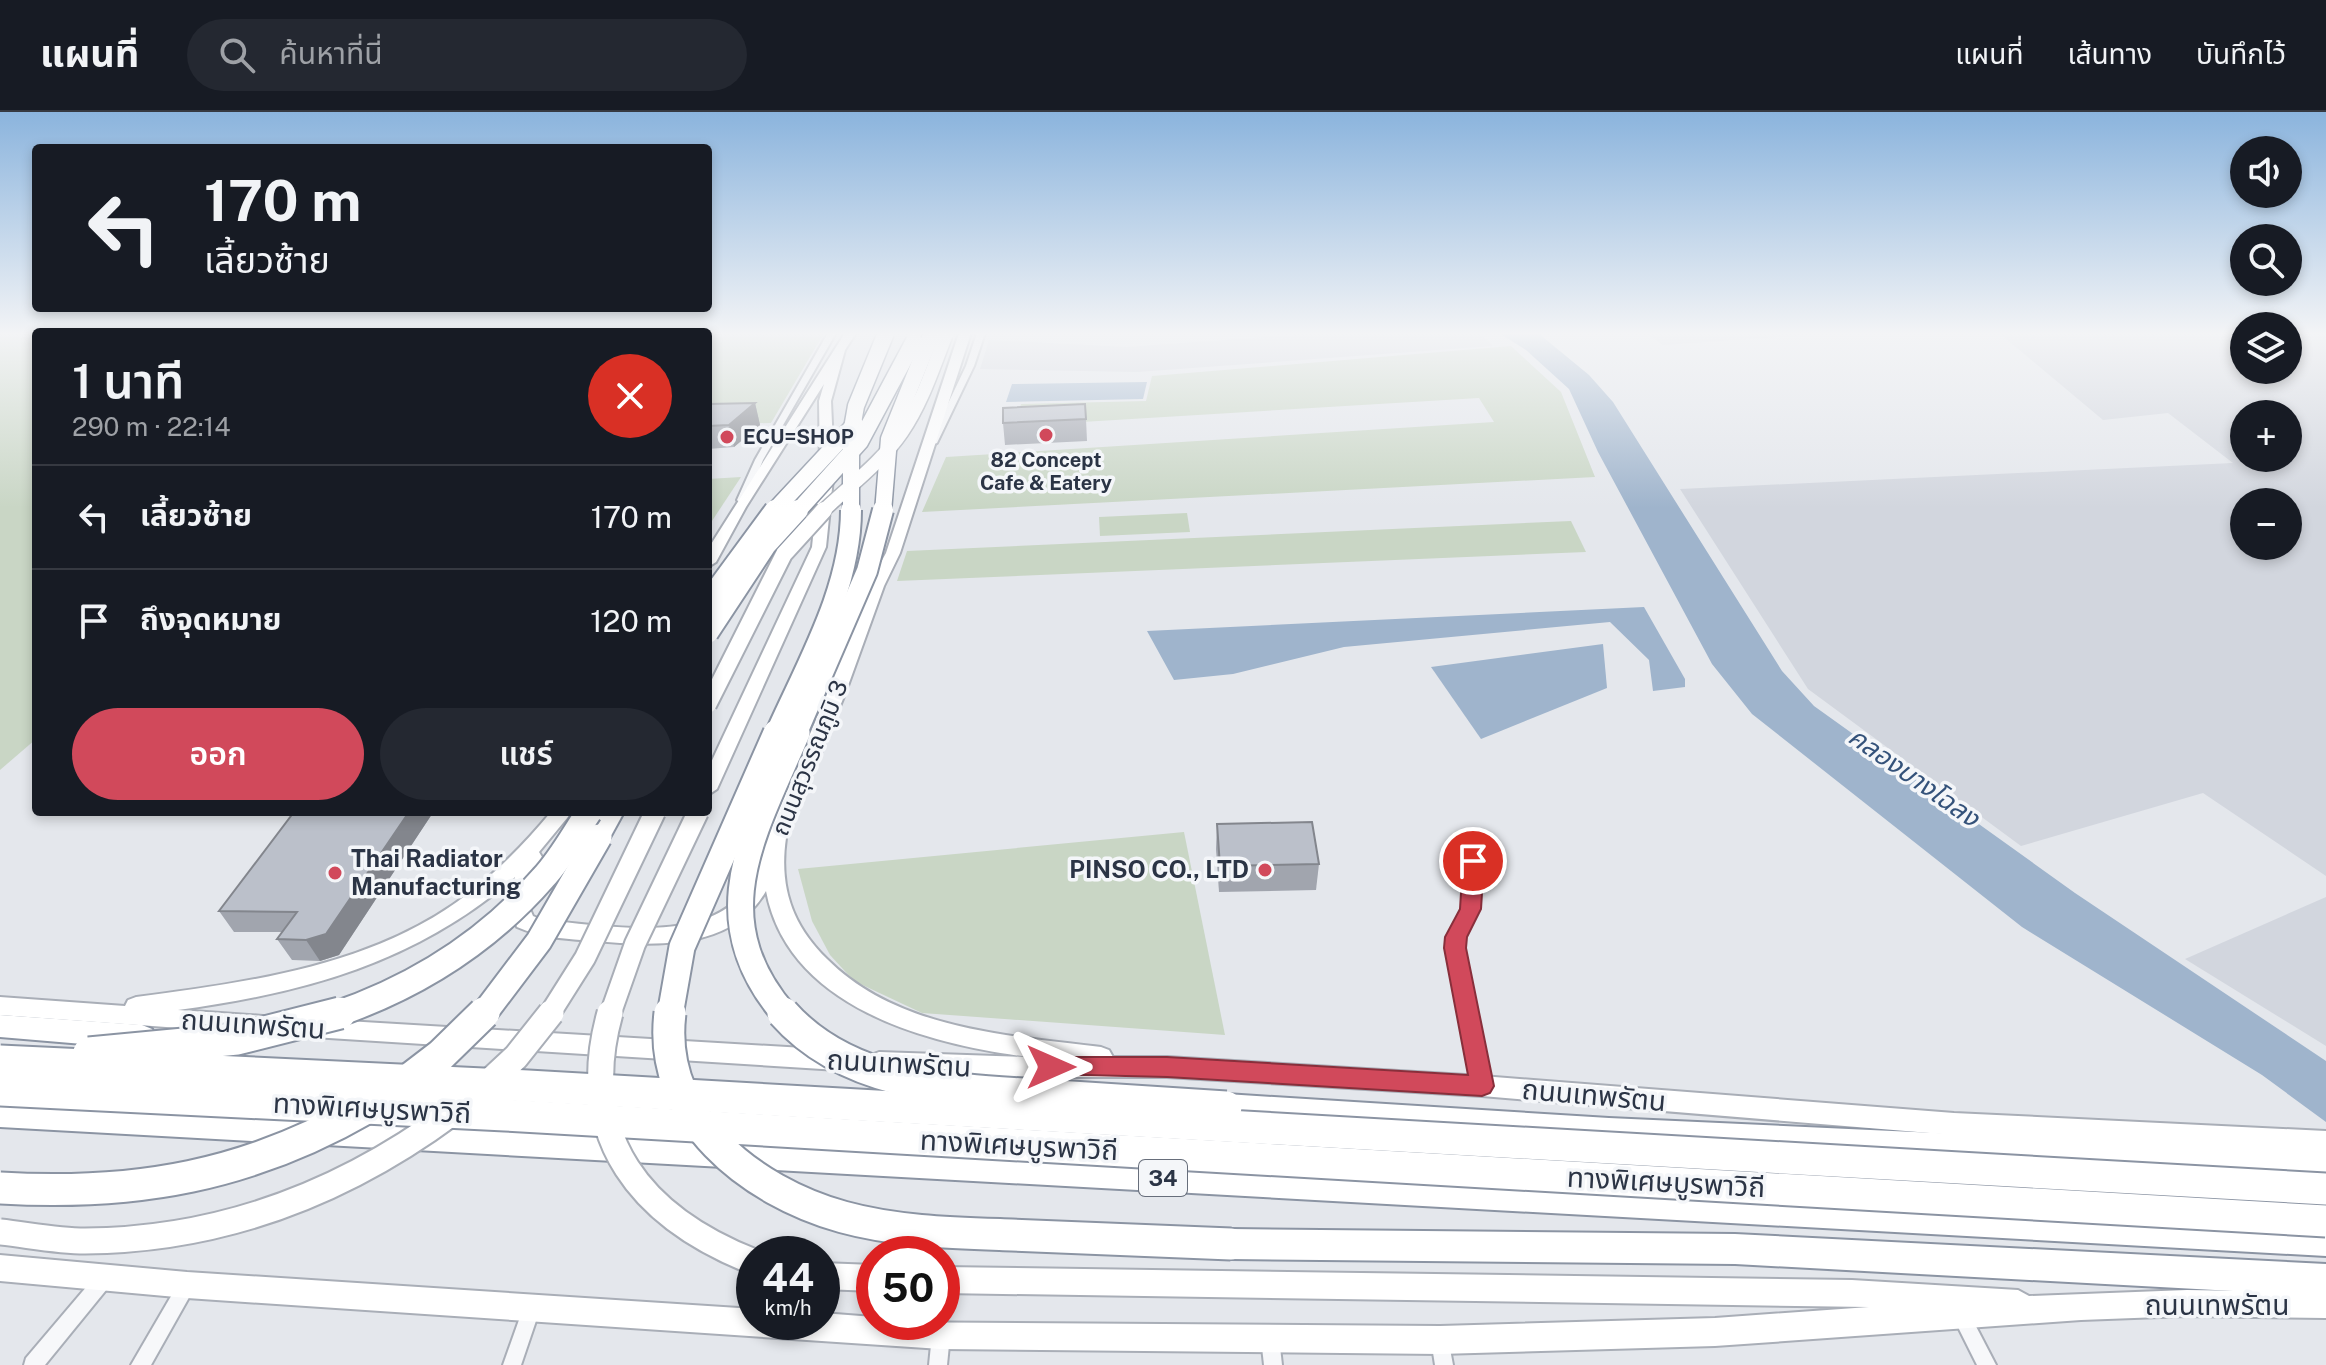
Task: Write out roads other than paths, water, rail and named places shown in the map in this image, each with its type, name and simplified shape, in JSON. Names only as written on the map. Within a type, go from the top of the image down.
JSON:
[{"type":"highway","points":[[861,391],[851,434],[851,534],[839,590],[737,815],[682,947],[670,990],[669,1023],[677,1090],[690,1117],[708,1142],[735,1164],[814,1208],[856,1220],[909,1229],[1231,1244],[1735,1249],[2326,1280]]},
{"type":"highway","points":[[712,595],[756,532],[850,430],[877,391]]},
{"type":"highway","points":[[712,627],[766,545],[860,442],[887,391]]},
{"type":"highway","points":[[915,391],[889,439],[883,514],[867,571],[765,807],[744,877],[739,917],[756,979],[774,1004],[819,1044],[856,1065],[920,1083],[991,1092],[1609,1131],[2326,1165]]},
{"type":"highway","points":[[0,1049],[105,1052],[240,1041],[299,1027],[355,1008],[452,961],[524,904],[574,838],[587,816]]},
{"type":"highway","points":[[0,1188],[131,1190],[196,1177],[273,1153],[342,1124],[436,1061],[507,990],[533,955],[610,816]]},
{"type":"highway","points":[[0,1026],[152,1038],[240,1041]]},
{"type":"highway","name":"ทางพิเศษบูรพาวิถี","points":[[0,1060],[544,1086],[2326,1186]]},
{"type":"highway","name":"ทางพิเศษบูรพาวิถี","points":[[0,1090],[520,1115],[2326,1221]]},
{"type":"highway","name":"34","points":[[0,1115],[2326,1242]]},
{"type":"main road","points":[[712,555],[812,391]]},
{"type":"main road","points":[[712,780],[819,547],[827,469],[825,401],[828,391]]},
{"type":"main road","points":[[712,697],[784,554],[799,532],[877,459],[905,427],[921,391]]},
{"type":"main road","name":"ถนนสุวรรณภูมิ 3","points":[[935,391],[915,480],[893,553],[876,586],[838,691],[776,838],[772,858],[774,886],[787,929],[816,966],[853,995],[895,1016],[948,1032],[1167,1067]]},
{"type":"main road","points":[[94,1011],[265,988],[363,961],[408,942],[466,908],[535,849],[559,816]]},
{"type":"main road","points":[[0,1232],[83,1241],[134,1240],[229,1224],[284,1207],[331,1187],[432,1129],[509,1066],[557,1005],[653,816]]},
{"type":"main road","points":[[696,816],[631,959],[607,1025],[601,1064],[604,1116],[621,1164],[645,1197],[683,1230],[736,1254]]},
{"type":"main road","points":[[535,849],[517,902],[524,921],[540,928],[668,936],[701,932],[736,913],[748,902],[772,858]]},
{"type":"main road","name":"ถนนเทพรัตน","points":[[0,1006],[456,1039],[949,1066],[1167,1067],[1482,1086],[1954,1124],[2326,1142]]},
{"type":"main road","name":"ถนนเทพรัตน","points":[[0,1268],[187,1285],[856,1330]]},
{"type":"main road","points":[[960,1280],[1852,1293],[2081,1306]]},
{"type":"main road","name":"ถนนเทพรัตน","points":[[960,1335],[1269,1335],[1442,1352],[1962,1317],[2081,1306],[2187,1303],[2326,1305]]},
{"type":"street","points":[[739,507],[759,460],[798,391]]},
{"type":"street","points":[[915,480],[958,391]]},
{"type":"street","points":[[1473,861],[1470,909],[1456,937],[1455,948],[1482,1086]]},
{"type":"street","points":[[33,1365],[105,1278]]},
{"type":"street","points":[[140,1365],[187,1285]]},
{"type":"street","points":[[512,1365],[531,1309]]},
{"type":"street","points":[[1962,1317],[1987,1365]]},
{"type":"street","points":[[1269,1335],[1273,1365]]},
{"type":"street","points":[[938,1365],[940,1340]]},
{"type":"water","points":[[1010,391],[1145,391],[1143,399],[1006,402]]},
{"type":"water","points":[[1570,391],[1604,391],[1613,402],[1782,671],[1814,706],[2075,893],[2326,1061],[2326,1122],[2262,1075],[2022,927],[1752,714],[1712,664],[1598,452]]},
{"type":"water","points":[[1644,607],[1685,679],[1685,687],[1653,691],[1649,660],[1610,622],[1344,647],[1233,674],[1174,680],[1147,631]]},
{"type":"water","points":[[1603,644],[1607,688],[1481,739],[1431,667]]},
{"type":"place","name":"82 Concept Cafe & Eatery","points":[[1046,435]]},
{"type":"place","name":"ECU=SHOP","points":[[727,437]]},
{"type":"place","name":"PINSO CO., LTD","points":[[1265,870]]},
{"type":"place","name":"Thai Radiator Manufacturing","points":[[335,873]]},
{"type":"water label","name":"คลองบางโฉลง","points":[[1914,777]]}]
